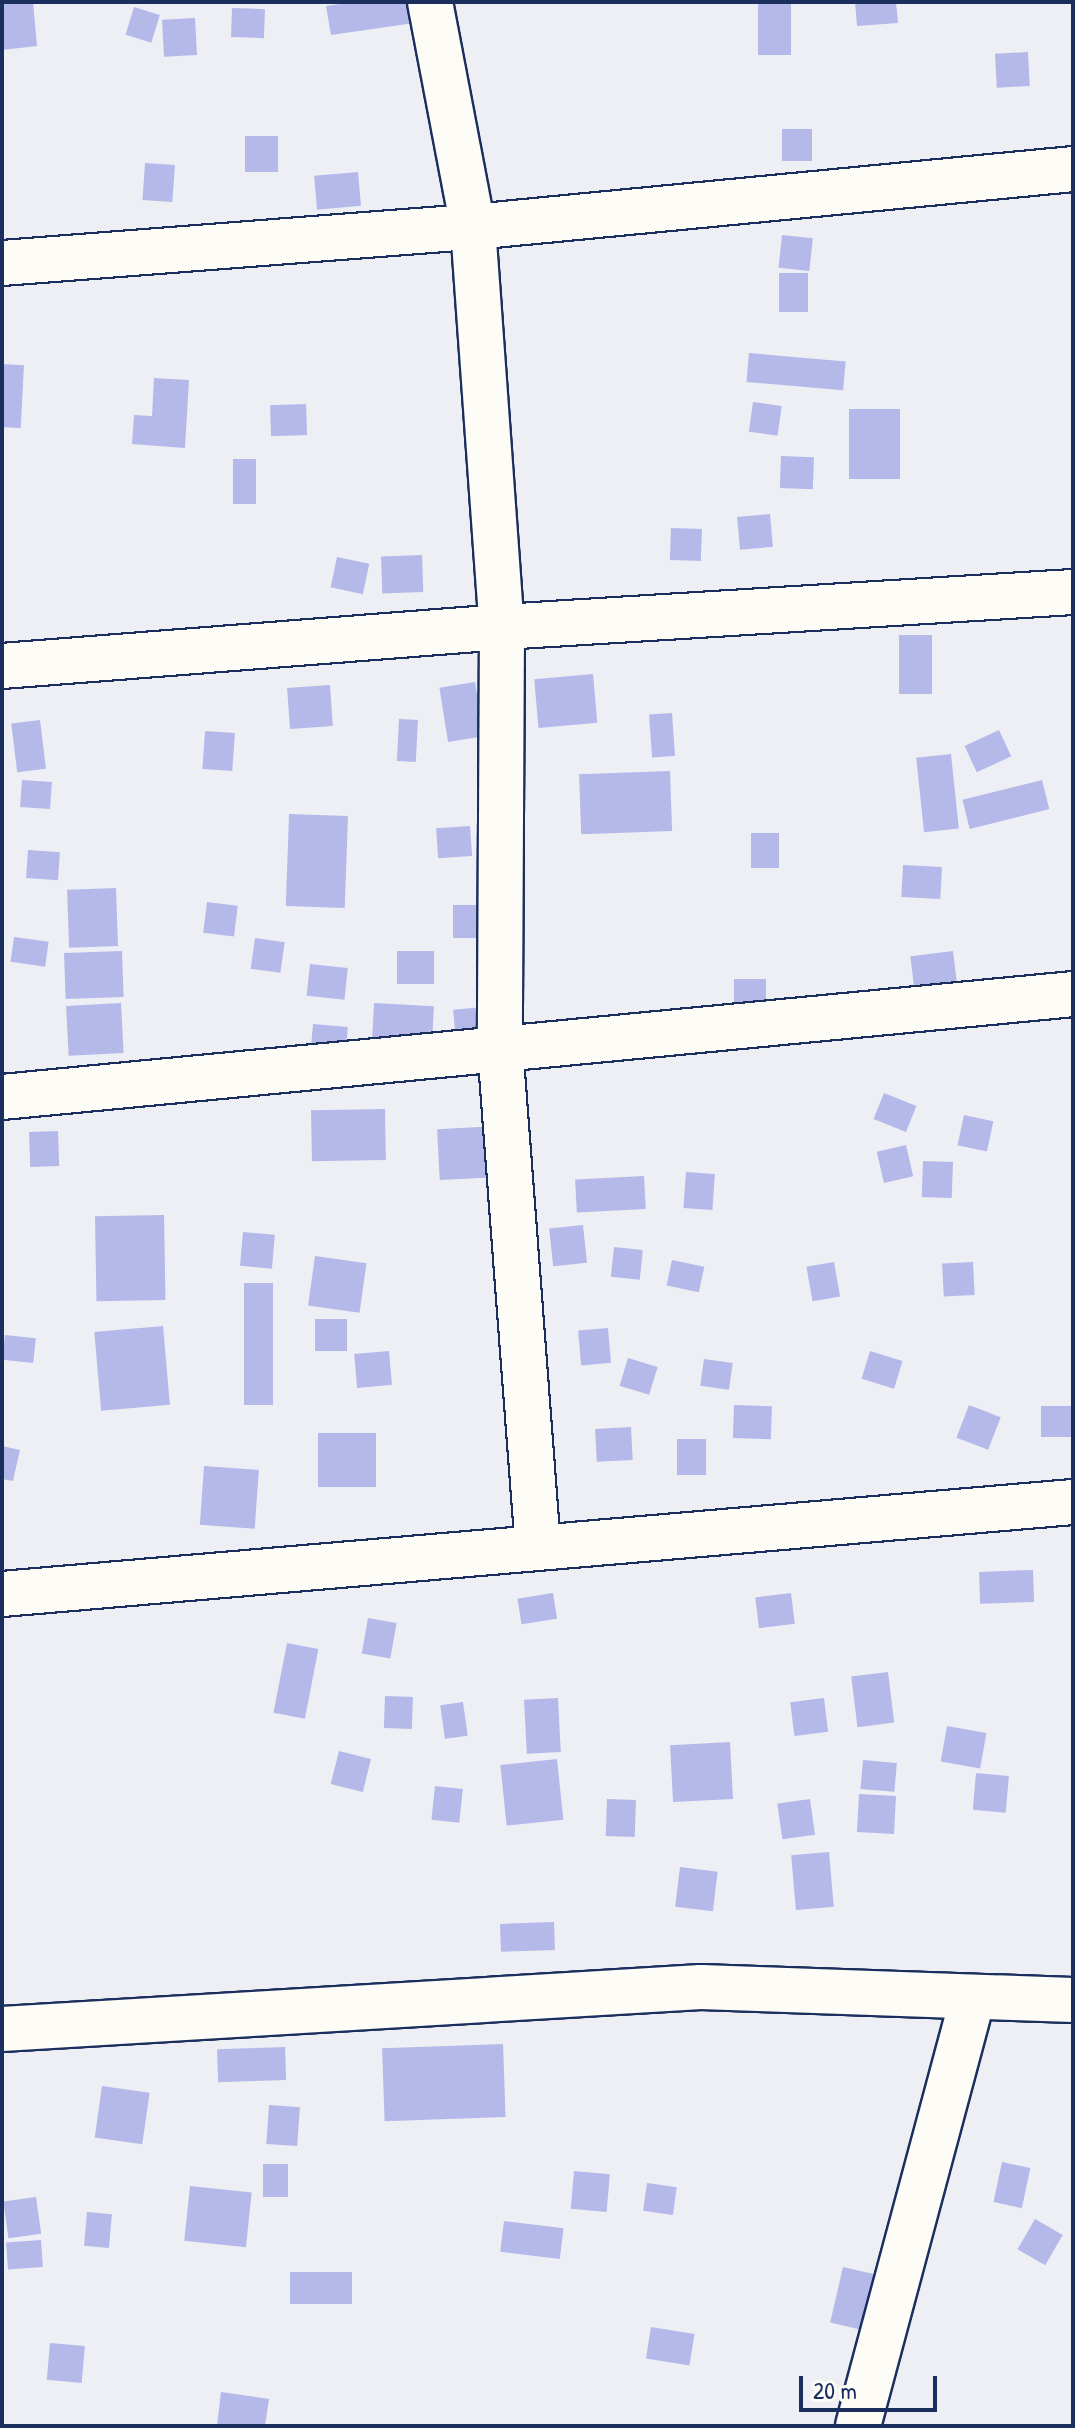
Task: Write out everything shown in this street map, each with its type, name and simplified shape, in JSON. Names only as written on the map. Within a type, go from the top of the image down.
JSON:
[{"type":"street","points":[[430,2],[473,227],[502,627],[500,1047],[538,1548]]},
{"type":"street","points":[[2,263],[473,227],[1073,169]]},
{"type":"street","points":[[2,666],[502,627],[1073,592]]},
{"type":"street","points":[[2,1097],[1073,994]]},
{"type":"street","points":[[2,1594],[1073,1502]]},
{"type":"street","points":[[2,2029],[701,1987],[1073,2000]]},
{"type":"street","points":[[858,2426],[973,1997]]},
{"type":"building","points":[[2,2],[33,2],[37,46],[2,50]]},
{"type":"building","points":[[354,2],[418,2],[421,22],[331,35],[326,6]]},
{"type":"building","points":[[758,2],[791,2],[791,55],[758,55]]},
{"type":"building","points":[[855,2],[896,2],[898,23],[857,26]]},
{"type":"building","points":[[134,7],[160,15],[151,43],[126,35]]},
{"type":"building","points":[[232,8],[265,9],[264,38],[231,37]]},
{"type":"building","points":[[195,18],[197,55],[164,57],[162,20]]},
{"type":"building","points":[[1028,52],[1030,86],[997,88],[995,54]]},
{"type":"building","points":[[782,129],[812,129],[812,161],[782,161]]},
{"type":"building","points":[[245,136],[278,136],[278,172],[245,172]]},
{"type":"building","points":[[145,163],[175,165],[172,202],[142,200]]},
{"type":"building","points":[[358,172],[361,206],[317,210],[314,176]]},
{"type":"building","points":[[782,235],[813,238],[809,271],[779,268]]},
{"type":"building","points":[[779,273],[808,273],[808,312],[779,312]]},
{"type":"building","points":[[749,353],[846,361],[843,390],[746,382]]},
{"type":"building","points":[[2,364],[24,365],[21,428],[2,427]]},
{"type":"building","points":[[154,378],[189,380],[185,448],[132,444],[134,415],[152,416]]},
{"type":"building","points":[[753,402],[782,406],[778,436],[749,432]]},
{"type":"building","points":[[306,404],[307,435],[271,436],[270,405]]},
{"type":"building","points":[[849,409],[900,409],[900,479],[849,479]]},
{"type":"building","points":[[781,456],[814,457],[813,489],[780,488]]},
{"type":"building","points":[[233,459],[256,459],[256,504],[233,504]]},
{"type":"building","points":[[770,514],[773,547],[740,550],[737,517]]},
{"type":"building","points":[[671,528],[702,529],[701,561],[670,560]]},
{"type":"building","points":[[422,555],[423,592],[382,593],[381,556]]},
{"type":"building","points":[[337,557],[369,564],[363,594],[331,587]]},
{"type":"building","points":[[899,635],[932,635],[932,694],[899,694]]},
{"type":"building","points":[[593,674],[597,723],[538,728],[534,679]]},
{"type":"building","points":[[475,682],[484,736],[448,742],[439,688]]},
{"type":"building","points":[[330,685],[333,726],[290,729],[287,688]]},
{"type":"building","points":[[672,713],[675,756],[652,757],[649,715]]},
{"type":"building","points":[[399,719],[418,720],[416,762],[397,761]]},
{"type":"building","points":[[40,720],[46,769],[17,772],[11,724]]},
{"type":"building","points":[[999,730],[1011,756],[977,772],[965,746]]},
{"type":"building","points":[[205,731],[235,733],[232,771],[202,769]]},
{"type":"building","points":[[951,754],[959,829],[924,832],[916,758]]},
{"type":"building","points":[[670,771],[672,831],[581,834],[579,774]]},
{"type":"building","points":[[22,780],[52,782],[50,809],[20,807]]},
{"type":"building","points":[[1042,780],[1049,809],[970,829],[962,800]]},
{"type":"building","points":[[289,814],[348,816],[345,908],[286,906]]},
{"type":"building","points":[[470,826],[472,856],[438,858],[436,828]]},
{"type":"building","points":[[751,833],[779,833],[779,868],[751,868]]},
{"type":"building","points":[[28,850],[60,852],[58,880],[26,878]]},
{"type":"building","points":[[903,865],[942,867],[940,899],[901,897]]},
{"type":"building","points":[[116,888],[118,946],[69,948],[67,890]]},
{"type":"building","points":[[207,902],[238,906],[234,937],[203,933]]},
{"type":"building","points":[[453,905],[492,905],[492,938],[453,938]]},
{"type":"building","points":[[14,937],[49,942],[45,967],[11,962]]},
{"type":"building","points":[[255,938],[285,942],[280,973],[251,969]]},
{"type":"building","points":[[122,951],[124,997],[66,999],[64,953]]},
{"type":"building","points":[[397,951],[434,951],[434,984],[397,984]]},
{"type":"building","points":[[953,951],[957,983],[914,988],[910,956]]},
{"type":"building","points":[[310,964],[348,968],[344,1000],[307,996]]},
{"type":"building","points":[[734,979],[766,979],[766,1012],[734,1012]]},
{"type":"building","points":[[121,1003],[124,1053],[69,1056],[66,1006]]},
{"type":"building","points":[[374,1003],[434,1006],[432,1041],[372,1038]]},
{"type":"building","points":[[495,1006],[498,1040],[456,1044],[453,1010]]},
{"type":"building","points":[[313,1024],[348,1027],[345,1059],[310,1056]]},
{"type":"building","points":[[884,1093],[916,1106],[906,1132],[874,1119]]},
{"type":"building","points":[[385,1109],[386,1160],[312,1161],[311,1110]]},
{"type":"building","points":[[964,1115],[993,1121],[987,1152],[958,1145]]},
{"type":"building","points":[[498,1126],[501,1177],[440,1180],[437,1129]]},
{"type":"building","points":[[58,1131],[59,1166],[30,1167],[29,1132]]},
{"type":"building","points":[[906,1145],[913,1176],[884,1183],[877,1152]]},
{"type":"building","points":[[923,1161],[953,1162],[952,1198],[922,1197]]},
{"type":"building","points":[[686,1172],[715,1174],[712,1210],[683,1208]]},
{"type":"building","points":[[644,1176],[646,1209],[577,1213],[575,1180]]},
{"type":"building","points":[[164,1215],[165,1300],[96,1301],[95,1216]]},
{"type":"building","points":[[583,1225],[587,1263],[553,1266],[549,1229]]},
{"type":"building","points":[[243,1232],[275,1235],[272,1269],[240,1266]]},
{"type":"building","points":[[614,1247],[643,1250],[640,1280],[611,1277]]},
{"type":"building","points":[[315,1256],[366,1263],[360,1313],[308,1306]]},
{"type":"building","points":[[672,1260],[704,1267],[699,1292],[667,1285]]},
{"type":"building","points":[[834,1262],[840,1296],[813,1301],[806,1267]]},
{"type":"building","points":[[973,1262],[975,1295],[944,1297],[942,1264]]},
{"type":"building","points":[[244,1283],[273,1283],[273,1405],[244,1405]]},
{"type":"building","points":[[315,1319],[347,1319],[347,1351],[315,1351]]},
{"type":"building","points":[[163,1326],[170,1405],[101,1411],[94,1332]]},
{"type":"building","points":[[608,1328],[611,1363],[581,1365],[578,1331]]},
{"type":"building","points":[[5,1335],[36,1338],[33,1363],[2,1360]]},
{"type":"building","points":[[389,1351],[392,1385],[357,1388],[354,1354]]},
{"type":"building","points":[[870,1351],[903,1361],[894,1389],[862,1379]]},
{"type":"building","points":[[628,1358],[658,1367],[649,1395],[620,1386]]},
{"type":"building","points":[[704,1359],[733,1363],[729,1390],[700,1386]]},
{"type":"building","points":[[734,1405],[772,1406],[771,1439],[733,1438]]},
{"type":"building","points":[[969,1405],[1001,1417],[988,1450],[956,1438]]},
{"type":"building","points":[[1041,1406],[1073,1406],[1073,1437],[1041,1437]]},
{"type":"building","points":[[631,1427],[633,1460],[597,1462],[595,1429]]},
{"type":"building","points":[[318,1433],[376,1433],[376,1487],[318,1487]]},
{"type":"building","points":[[677,1439],[706,1439],[706,1475],[677,1475]]},
{"type":"building","points":[[2,1446],[20,1450],[13,1481],[2,1479]]},
{"type":"building","points":[[204,1466],[259,1470],[255,1529],[200,1525]]},
{"type":"building","points":[[1033,1570],[1034,1602],[980,1604],[979,1572]]},
{"type":"building","points":[[553,1593],[557,1619],[522,1624],[517,1599]]},
{"type":"building","points":[[791,1593],[795,1624],[759,1628],[755,1597]]},
{"type":"building","points":[[368,1618],[397,1623],[390,1658],[362,1653]]},
{"type":"building","points":[[287,1643],[318,1649],[305,1719],[273,1713]]},
{"type":"building","points":[[888,1672],[894,1723],[857,1727],[851,1677]]},
{"type":"building","points":[[385,1696],[413,1697],[412,1729],[384,1728]]},
{"type":"building","points":[[558,1698],[561,1752],[527,1754],[524,1700]]},
{"type":"building","points":[[824,1698],[828,1732],[794,1736],[790,1702]]},
{"type":"building","points":[[463,1702],[468,1736],[445,1739],[440,1705]]},
{"type":"building","points":[[947,1726],[986,1733],[980,1768],[941,1761]]},
{"type":"building","points":[[730,1742],[733,1799],[673,1802],[670,1745]]},
{"type":"building","points":[[339,1751],[371,1759],[363,1792],[331,1784]]},
{"type":"building","points":[[557,1759],[563,1820],[507,1826],[500,1765]]},
{"type":"building","points":[[863,1760],[897,1763],[894,1792],[860,1789]]},
{"type":"building","points":[[976,1773],[1009,1776],[1006,1813],[973,1810]]},
{"type":"building","points":[[435,1786],[463,1789],[459,1823],[431,1820]]},
{"type":"building","points":[[859,1794],[896,1796],[894,1834],[857,1832]]},
{"type":"building","points":[[607,1799],[636,1800],[635,1837],[606,1836]]},
{"type":"building","points":[[810,1799],[815,1835],[782,1839],[777,1804]]},
{"type":"building","points":[[829,1852],[834,1907],[796,1910],[791,1855]]},
{"type":"building","points":[[680,1867],[718,1872],[713,1911],[675,1907]]},
{"type":"building","points":[[554,1922],[555,1950],[501,1952],[500,1924]]},
{"type":"building","points":[[503,2044],[506,2117],[385,2121],[382,2048]]},
{"type":"building","points":[[285,2047],[286,2080],[218,2082],[217,2049]]},
{"type":"building","points":[[102,2086],[150,2093],[142,2144],[95,2137]]},
{"type":"building","points":[[269,2105],[300,2107],[297,2146],[266,2144]]},
{"type":"building","points":[[1002,2162],[1030,2168],[1022,2208],[993,2202]]},
{"type":"building","points":[[263,2164],[288,2164],[288,2197],[263,2197]]},
{"type":"building","points":[[574,2171],[610,2174],[607,2212],[571,2209]]},
{"type":"building","points":[[647,2183],[677,2187],[673,2215],[643,2211]]},
{"type":"building","points":[[190,2186],[252,2192],[246,2247],[184,2241]]},
{"type":"building","points":[[36,2197],[41,2234],[8,2238],[3,2202]]},
{"type":"building","points":[[87,2212],[112,2214],[109,2248],[84,2246]]},
{"type":"building","points":[[1035,2219],[1063,2235],[1045,2265],[1018,2249]]},
{"type":"building","points":[[504,2221],[564,2228],[560,2259],[500,2252]]},
{"type":"building","points":[[41,2240],[43,2267],[8,2269],[6,2242]]},
{"type":"building","points":[[843,2267],[878,2275],[865,2331],[830,2323]]},
{"type":"building","points":[[290,2272],[352,2272],[352,2304],[290,2304]]},
{"type":"building","points":[[651,2327],[694,2334],[689,2365],[646,2359]]},
{"type":"building","points":[[50,2343],[85,2346],[82,2383],[47,2380]]},
{"type":"building","points":[[221,2392],[269,2399],[265,2426],[217,2426]]}]
